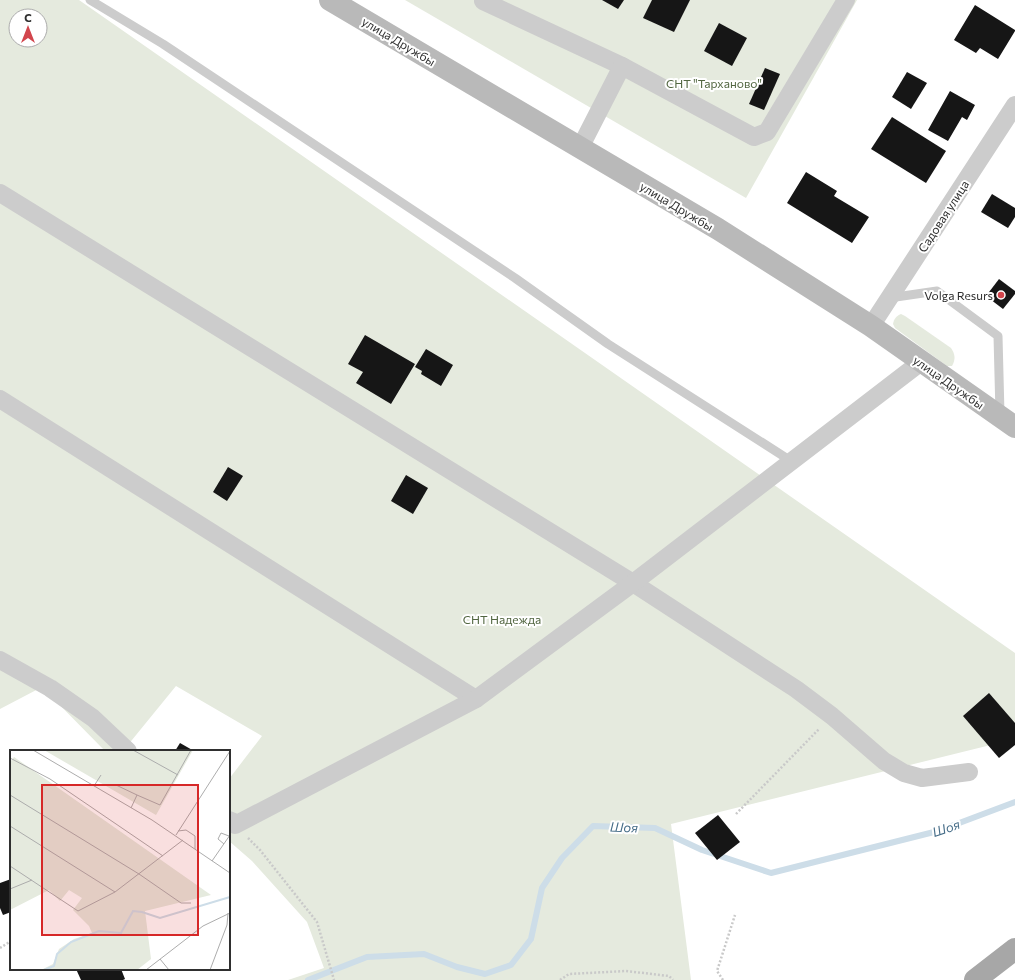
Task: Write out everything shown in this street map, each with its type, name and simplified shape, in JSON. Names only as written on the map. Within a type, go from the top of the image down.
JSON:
[{"type":"main road","name":"улица Дружбы","points":[[338,2],[580,148],[718,229],[871,326],[1008,422]]},
{"type":"main road","points":[[975,980],[1015,949]]},
{"type":"street","points":[[483,1],[622,66],[754,137],[767,132],[846,0]]},
{"type":"street","points":[[580,148],[622,66]]},
{"type":"street","name":"Садовая улица","points":[[871,326],[1015,105]]},
{"type":"street","points":[[0,193],[633,583],[796,689],[832,716],[884,761],[904,773],[922,778],[969,772]]},
{"type":"street","points":[[232,823],[476,699],[633,583],[921,362]]},
{"type":"street","points":[[0,399],[476,699]]},
{"type":"street","points":[[0,660],[50,688],[93,718],[127,750]]},
{"type":"lane","points":[[90,0],[170,49],[508,273],[608,344],[791,461]]},
{"type":"lane","points":[[889,298],[937,291],[998,336],[1008,422]]},
{"type":"path","points":[[736,814],[832,716]]},
{"type":"path","points":[[232,823],[260,850],[317,922],[334,980]]},
{"type":"path","points":[[723,980],[717,971],[735,915]]},
{"type":"path","points":[[0,948],[10,942]]},
{"type":"path","points":[[560,980],[569,974],[626,971],[669,976],[673,980]]},
{"type":"green space","name":"СНТ Надежда","points":[[0,0],[79,0],[1015,653],[1015,739],[671,824],[691,980],[288,980],[324,968],[307,922],[252,861],[230,842],[230,778],[262,736],[176,686],[124,750],[104,750],[42,687],[0,709]]},
{"type":"green space","name":"СНТ \"Тарханово\"","points":[[405,0],[857,0],[746,198]]},
{"type":"green space","points":[[901,314],[951,348],[954,357],[952,366],[947,366],[895,328],[893,324],[894,321]]},
{"type":"building","points":[[602,0],[624,0],[618,9]]},
{"type":"building","points":[[652,0],[690,0],[674,32],[643,18]]},
{"type":"building","points":[[975,5],[1015,30],[998,59],[980,48],[976,53],[954,40]]},
{"type":"building","points":[[719,23],[747,38],[732,66],[704,51]]},
{"type":"building","points":[[765,68],[780,74],[764,110],[749,104]]},
{"type":"building","points":[[907,72],[927,83],[911,109],[892,97]]},
{"type":"building","points":[[950,91],[975,105],[967,120],[962,117],[948,141],[928,130]]},
{"type":"building","points":[[892,117],[946,151],[926,183],[871,149]]},
{"type":"building","points":[[806,172],[837,191],[834,196],[869,217],[852,243],[787,203]]},
{"type":"building","points":[[992,194],[1015,208],[1015,217],[1008,228],[981,212]]},
{"type":"building","name":"Volga Resurs","points":[[999,279],[1015,291],[1015,294],[1003,309],[986,296]]},
{"type":"building","points":[[365,335],[415,364],[391,404],[356,383],[363,372],[348,364]]},
{"type":"building","points":[[426,349],[453,365],[441,386],[421,374],[422,371],[415,367]]},
{"type":"building","points":[[228,467],[243,476],[227,501],[213,492]]},
{"type":"building","points":[[406,475],[428,488],[413,514],[391,501]]},
{"type":"building","points":[[989,693],[1015,723],[1015,745],[999,758],[963,716]]},
{"type":"building","points":[[180,743],[192,750],[176,750]]},
{"type":"building","points":[[718,815],[740,842],[717,860],[695,833]]},
{"type":"building","points":[[10,879],[10,912],[3,915],[0,908],[0,883]]},
{"type":"building","points":[[76,970],[121,970],[125,979],[123,980],[81,980]]},
{"type":"waterway","name":"Шоя","points":[[308,980],[367,957],[424,954],[457,967],[485,974],[511,965],[531,939],[542,888],[562,858],[593,826],[655,828],[702,850],[771,873],[938,831],[1015,802]]},
{"type":"place","name":"Volga Resurs","points":[[1001,295]]}]
